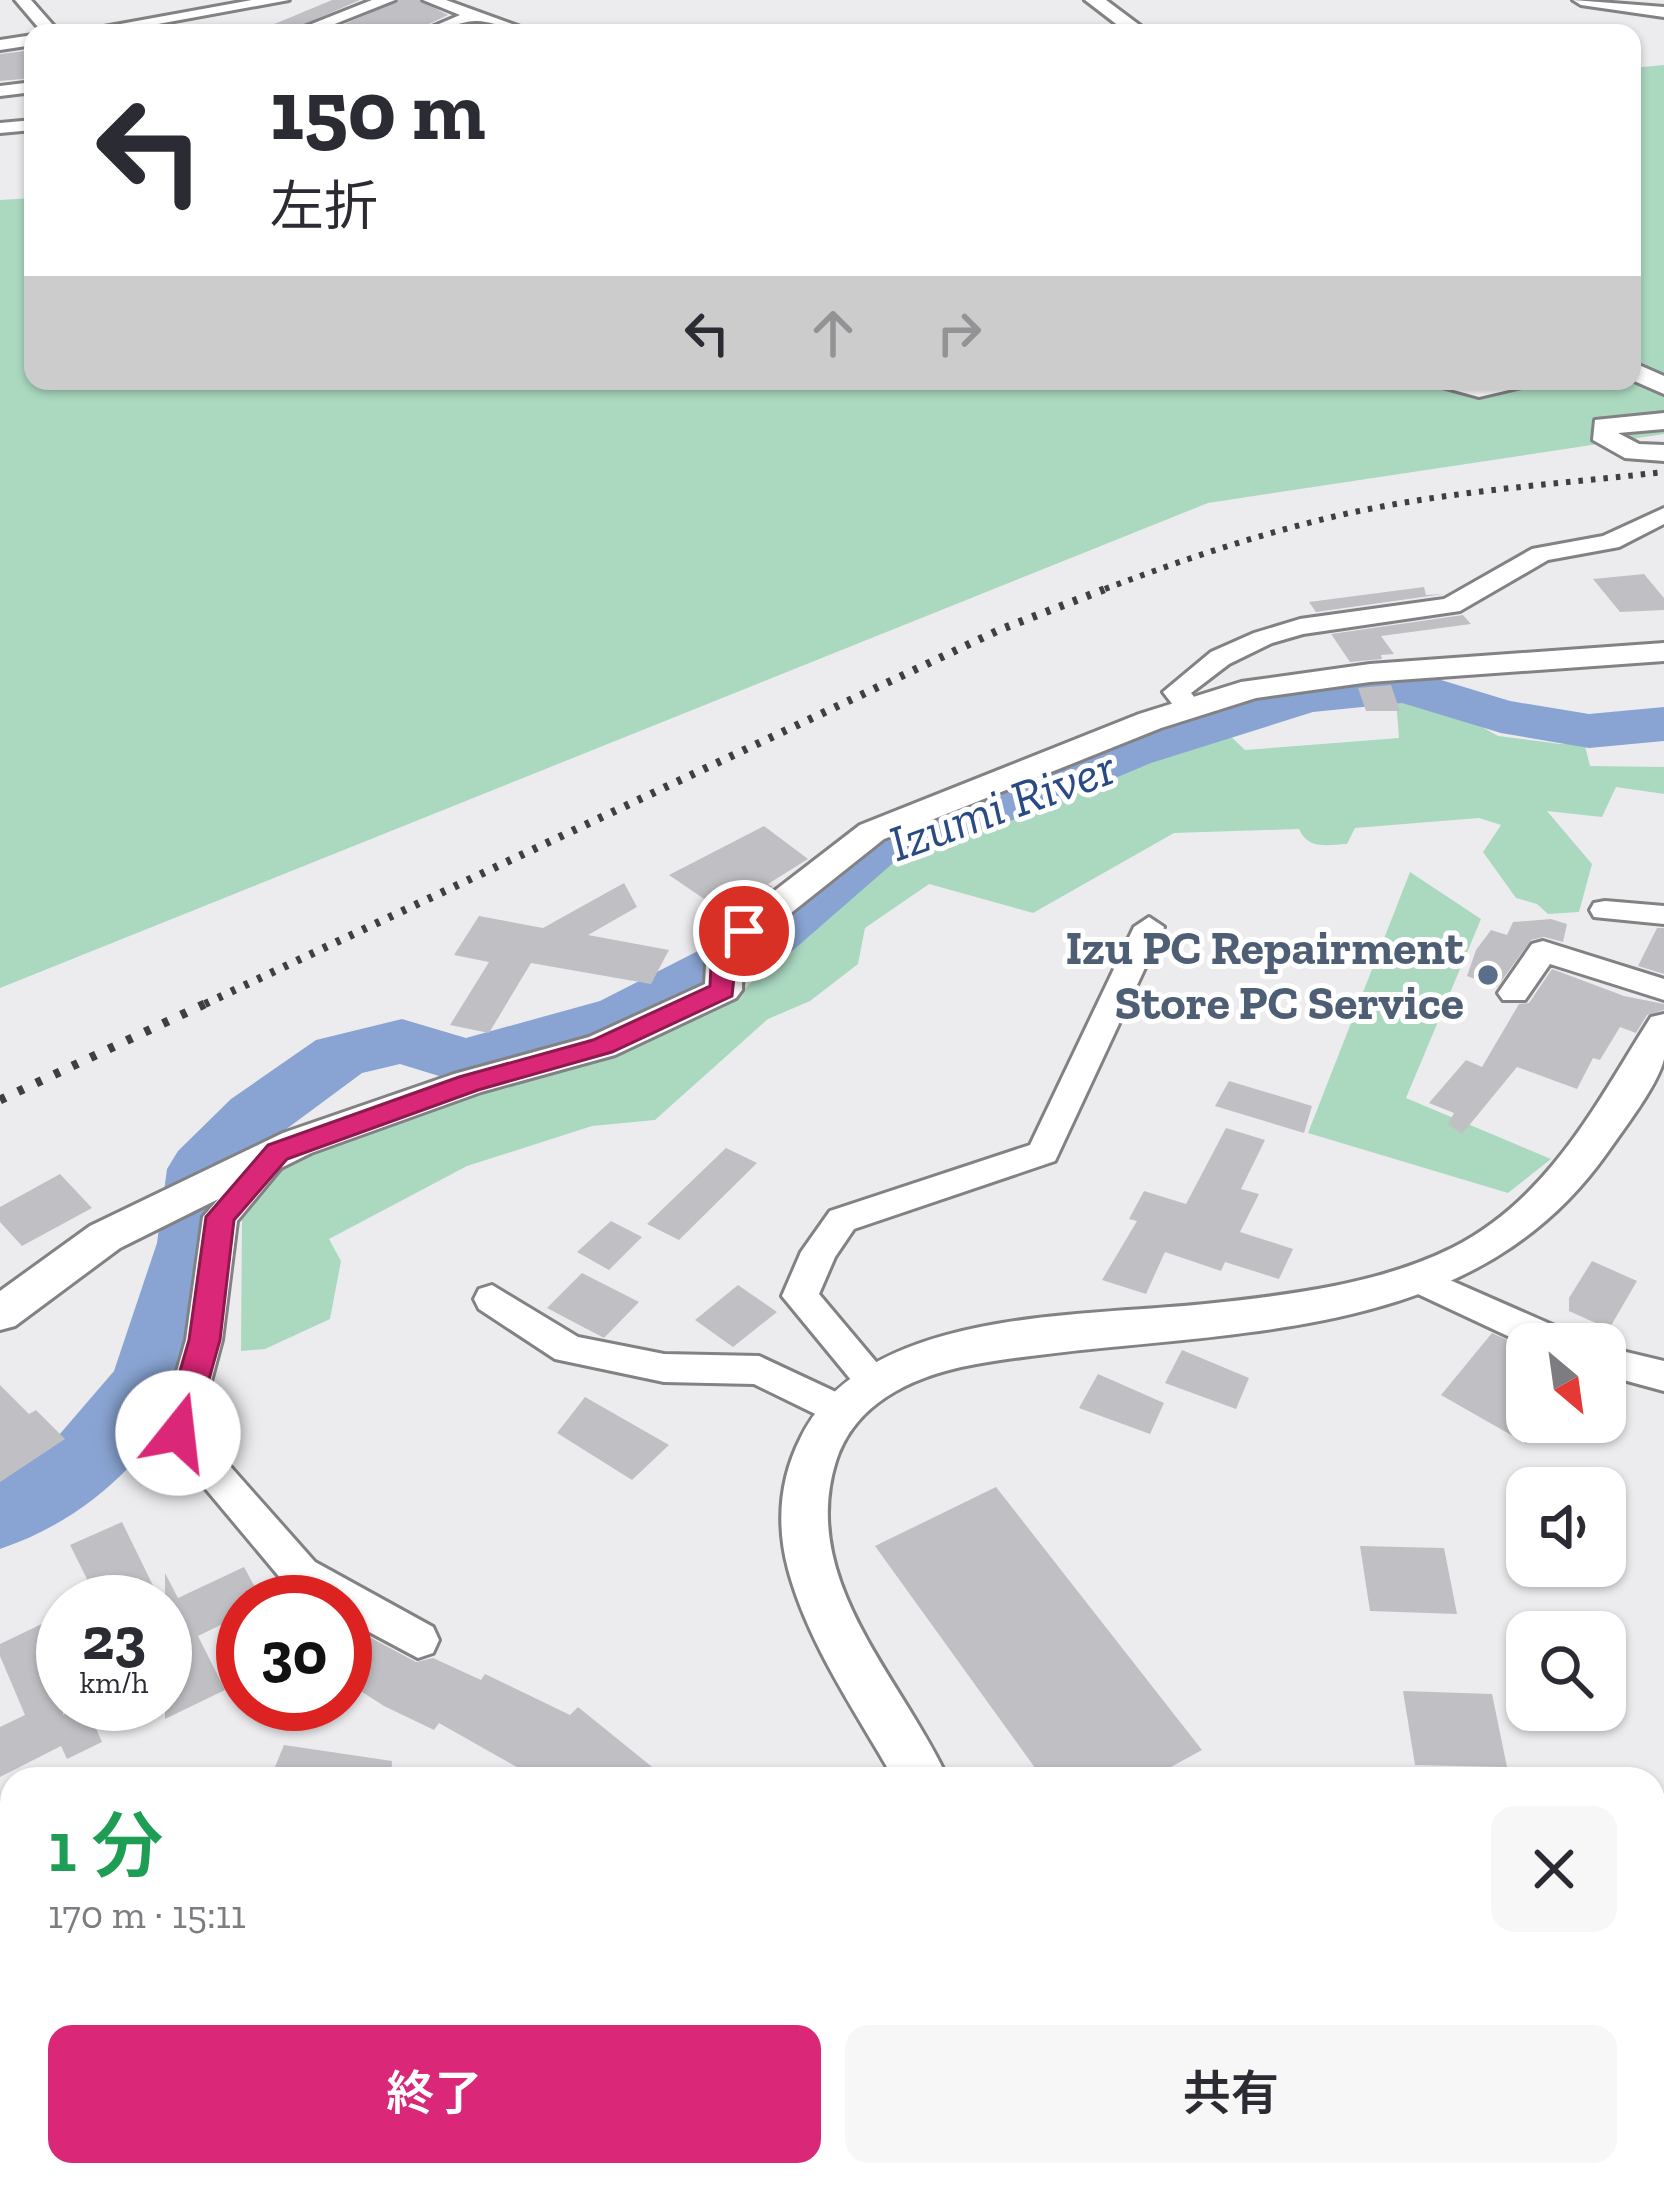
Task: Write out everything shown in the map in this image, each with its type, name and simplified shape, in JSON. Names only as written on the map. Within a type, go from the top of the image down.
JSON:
[{"type":"street","points":[[23,0],[44,24]]},
{"type":"street","points":[[134,24],[281,0]]},
{"type":"street","points":[[324,24],[387,0]]},
{"type":"street","points":[[430,0],[503,24]]},
{"type":"street","points":[[1094,0],[1127,24]]},
{"type":"street","points":[[1581,0],[1664,12]]},
{"type":"street","points":[[333,6],[356,13]]},
{"type":"street","points":[[451,24],[476,15]]},
{"type":"street","points":[[1664,421],[1604,426],[1606,440],[1635,452],[1664,453]]},
{"type":"street","points":[[1190,708],[1176,692],[1220,658],[1263,638],[1300,627],[1451,606],[1541,554],[1610,542],[1664,514]]},
{"type":"street","points":[[0,1314],[105,1238],[226,1175],[468,1083],[602,1046],[723,990],[724,946],[872,832],[1190,708],[1252,689],[1370,673],[1664,652]]},
{"type":"street","points":[[1605,910],[1664,915]]},
{"type":"street","points":[[874,1382],[800,1296],[819,1252],[842,1220],[1043,1153],[1150,927]]},
{"type":"street","points":[[1514,993],[1543,951],[1664,989]]},
{"type":"street","points":[[915,1767],[821,1598],[806,1547],[802,1502],[815,1453],[838,1410],[874,1382],[923,1358],[995,1343],[1341,1300],[1418,1279],[1468,1258],[1510,1231],[1592,1148],[1664,1026]]},
{"type":"street","points":[[278,1152],[220,1217],[204,1340],[178,1433],[301,1574],[418,1640]]},
{"type":"street","points":[[1418,1279],[1514,1323]]},
{"type":"street","points":[[492,1299],[568,1349],[664,1368],[759,1370],[838,1410]]},
{"type":"street","points":[[1626,1366],[1664,1376]]},
{"type":"green space","points":[[1664,65],[1664,434],[1208,503],[0,988],[0,200],[24,199],[24,390],[1641,390],[1641,67]]},
{"type":"green space","points":[[1396,700],[1450,709],[1498,736],[1560,744],[1584,742],[1590,766],[1664,767],[1664,794],[1616,787],[1602,817],[1547,811],[1592,864],[1579,912],[1548,914],[1537,904],[1516,898],[1483,852],[1501,825],[1479,818],[1355,828],[1347,844],[1332,845],[1313,843],[1299,829],[1174,833],[1033,913],[929,884],[865,928],[858,964],[810,1001],[768,1019],[655,1120],[592,1126],[467,1166],[329,1239],[341,1261],[330,1319],[265,1349],[241,1351],[242,1217],[260,1184],[315,1147],[618,1051],[747,987],[814,911],[885,851],[1223,729],[1245,750],[1399,738]]},
{"type":"green space","points":[[1410,872],[1481,919],[1406,1098],[1551,1159],[1508,1193],[1308,1133]]},
{"type":"building","points":[[332,0],[360,0],[305,24],[275,24]]},
{"type":"building","points":[[399,0],[419,0],[448,15],[429,24],[344,24]]},
{"type":"building","points":[[24,51],[24,79],[0,81],[0,54]]},
{"type":"building","points":[[1644,574],[1664,598],[1664,610],[1620,612],[1593,579]]},
{"type":"building","points":[[1424,587],[1426,595],[1444,594],[1316,612],[1309,602]]},
{"type":"building","points":[[1463,615],[1471,624],[1381,636],[1394,654],[1381,655],[1382,659],[1350,662],[1331,634]]},
{"type":"building","points":[[1391,685],[1400,711],[1366,711],[1358,688]]},
{"type":"building","points":[[764,826],[808,859],[768,884],[773,887],[732,918],[669,875]]},
{"type":"building","points":[[624,883],[637,907],[588,935],[669,950],[651,984],[531,963],[489,1033],[450,1025],[489,962],[454,955],[479,916],[543,928]]},
{"type":"building","points":[[1551,919],[1567,924],[1563,942],[1544,937],[1531,940],[1497,987],[1467,976],[1476,950],[1491,930],[1507,935],[1513,922]]},
{"type":"building","points":[[1657,928],[1664,928],[1664,974],[1638,966]]},
{"type":"building","points":[[1552,969],[1624,996],[1664,1004],[1664,1010],[1647,1015],[1636,1033],[1620,1027],[1600,1060],[1593,1058],[1577,1089],[1517,1067],[1462,1134],[1448,1124],[1454,1113],[1429,1103],[1466,1060],[1482,1067],[1519,1004],[1529,1003]]},
{"type":"building","points":[[1229,1081],[1312,1106],[1304,1133],[1215,1106]]},
{"type":"building","points":[[1226,1128],[1265,1140],[1241,1189],[1259,1194],[1240,1232],[1293,1249],[1279,1279],[1225,1262],[1221,1271],[1165,1252],[1146,1294],[1102,1280],[1137,1221],[1129,1219],[1144,1191],[1186,1204]]},
{"type":"building","points":[[726,1148],[757,1163],[679,1240],[647,1224]]},
{"type":"building","points":[[60,1174],[92,1208],[22,1246],[0,1222],[0,1207]]},
{"type":"building","points":[[611,1221],[642,1237],[609,1270],[577,1252]]},
{"type":"building","points":[[1592,1261],[1637,1281],[1612,1323],[1596,1323],[1569,1311],[1569,1298]]},
{"type":"building","points":[[582,1273],[639,1302],[604,1338],[547,1308]]},
{"type":"building","points":[[738,1285],[777,1312],[733,1347],[695,1320]]},
{"type":"building","points":[[1492,1333],[1506,1339],[1506,1432],[1441,1395]]},
{"type":"building","points":[[1182,1350],[1249,1378],[1236,1409],[1165,1383]]},
{"type":"building","points":[[1098,1374],[1164,1403],[1150,1434],[1079,1408]]},
{"type":"building","points":[[0,1385],[29,1414],[36,1410],[65,1439],[0,1482]]},
{"type":"building","points":[[585,1397],[669,1445],[632,1480],[557,1433]]},
{"type":"building","points":[[996,1487],[1202,1750],[1171,1767],[1034,1767],[875,1546]]},
{"type":"building","points":[[122,1522],[148,1575],[85,1575],[70,1545]]},
{"type":"building","points":[[1360,1546],[1444,1548],[1457,1614],[1370,1611]]},
{"type":"building","points":[[216,1580],[216,1627],[198,1636],[216,1672],[216,1694],[192,1706],[192,1591]]},
{"type":"building","points":[[36,1627],[36,1731],[97,1731],[102,1742],[67,1759],[61,1746],[20,1767],[0,1767],[0,1727],[25,1715],[0,1656],[0,1644]]},
{"type":"building","points":[[372,1638],[416,1662],[433,1658],[481,1680],[485,1674],[570,1715],[578,1707],[652,1767],[517,1767],[439,1723],[434,1730],[372,1698]]},
{"type":"building","points":[[1403,1691],[1492,1694],[1507,1767],[1415,1765]]},
{"type":"building","points":[[284,1745],[392,1761],[392,1767],[275,1767]]},
{"type":"waterway","name":"Izumi River","points":[[0,1515],[76,1472],[149,1384],[194,1243],[203,1169],[256,1116],[340,1056],[402,1041],[465,1061],[623,1016],[760,945],[879,844],[1001,804],[1131,751],[1307,696],[1405,686],[1501,716],[1589,731],[1664,724]]},
{"type":"railway","points":[[1108,588],[1236,544],[1359,511],[1489,490],[1664,472]]},
{"type":"railway","points":[[1108,588],[1113,586]]},
{"type":"railway","points":[[205,1004],[999,630],[1108,588]]},
{"type":"railway","points":[[0,1100],[211,1001]]},
{"type":"place","name":"Izu PC Repairment Store PC Service","points":[[1488,975]]},
{"type":"route","points":[[178,1433],[204,1340],[220,1217],[278,1152],[468,1083],[602,1046],[723,990],[724,946],[744,931]]}]
